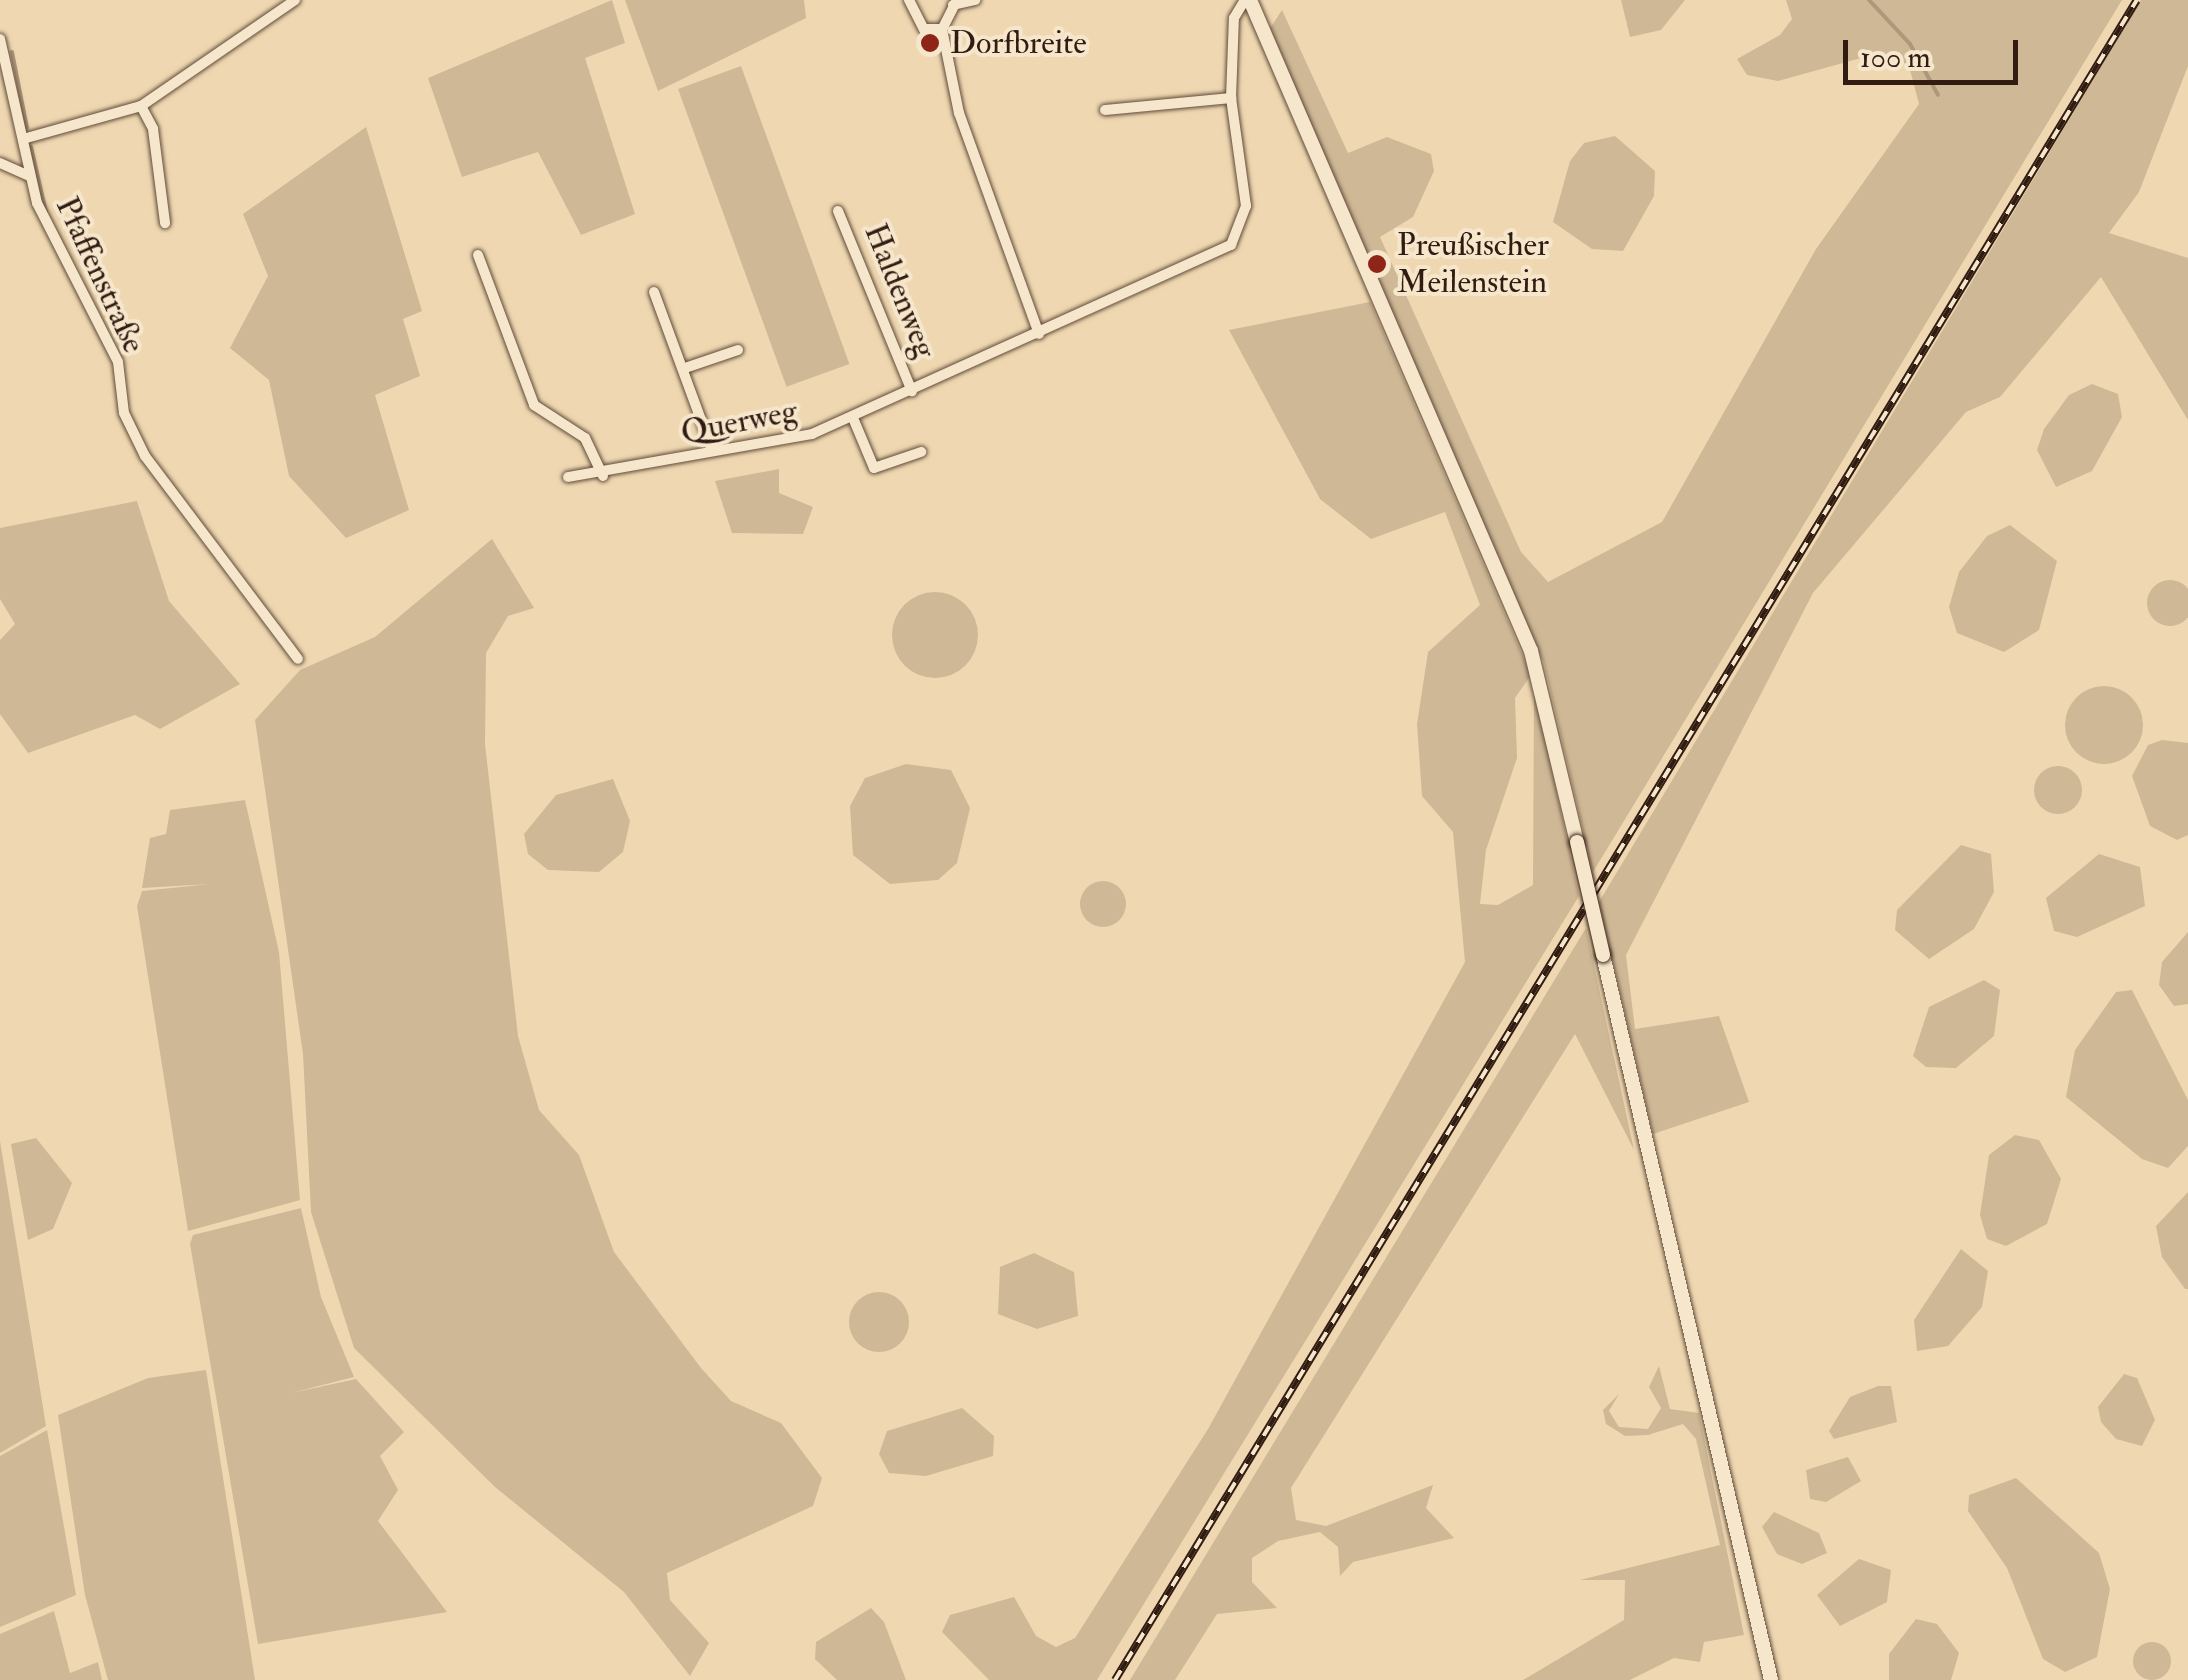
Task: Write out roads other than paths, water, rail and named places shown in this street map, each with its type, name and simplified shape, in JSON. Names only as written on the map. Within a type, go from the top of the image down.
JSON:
[{"type":"main road","points":[[1247,0],[1531,651],[1772,1680]]},
{"type":"street","points":[[24,139],[141,106],[295,0]]},
{"type":"street","points":[[909,0],[924,29],[942,29]]},
{"type":"street","points":[[975,0],[955,2],[942,29],[959,112],[1039,334]]},
{"type":"street","points":[[912,390],[1231,245],[1246,206],[1231,98],[1234,18],[1247,0]]},
{"type":"street","name":"Pfaffenstraße","points":[[0,39],[29,176],[118,362],[124,413],[144,456],[298,659]]},
{"type":"street","points":[[1105,110],[1231,98]]},
{"type":"street","points":[[141,106],[153,129],[164,223]]},
{"type":"street","points":[[0,164],[29,176]]},
{"type":"street","name":"Haldenweg","points":[[838,212],[912,390]]},
{"type":"street","points":[[478,256],[534,405],[585,438],[603,476]]},
{"type":"street","points":[[654,292],[712,450]]},
{"type":"street","points":[[685,368],[738,350]]},
{"type":"street","name":"Querweg","points":[[568,477],[603,476],[853,418],[912,390]]},
{"type":"street","points":[[853,418],[874,468],[921,452]]},
{"type":"waterway","points":[[1869,0],[1910,44],[1938,95]]},
{"type":"waterway","points":[[12,52],[27,128]]},
{"type":"waterway","points":[[31,147],[46,212]]},
{"type":"railway","points":[[1115,1680],[2137,0]]},
{"type":"place","name":"Dorfbreite","points":[[930,43]]},
{"type":"place","name":"Preußischer Meilenstein","points":[[1377,264]]}]
